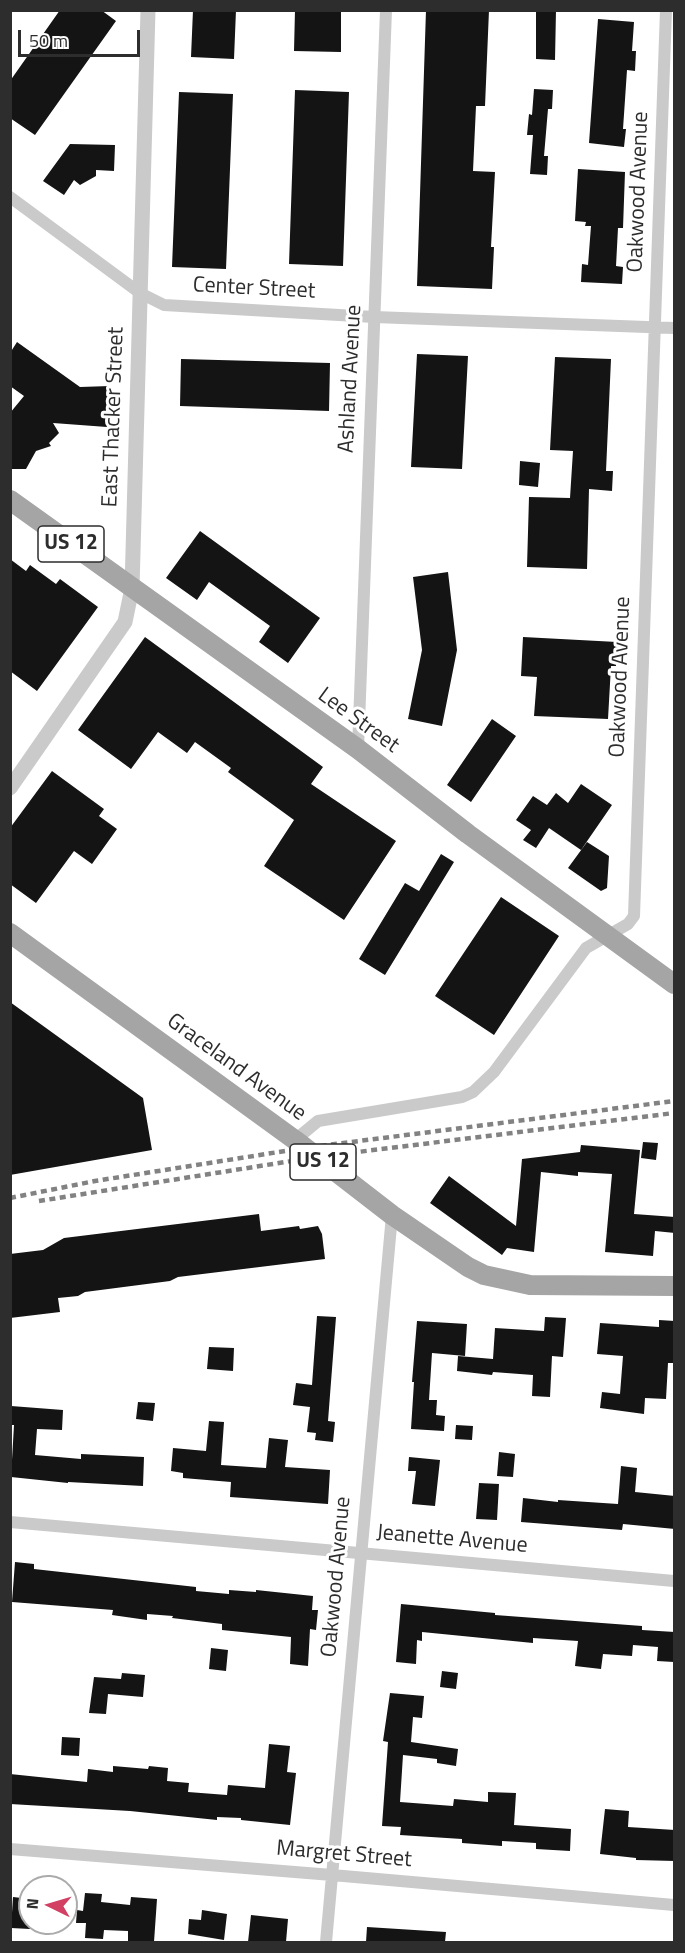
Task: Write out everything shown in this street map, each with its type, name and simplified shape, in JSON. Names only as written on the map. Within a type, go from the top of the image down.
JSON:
[{"type":"main road","name":"Lee Street","points":[[10,500],[358,749],[468,834],[675,984]]},
{"type":"main road","name":"Graceland Avenue","points":[[10,933],[295,1140],[392,1215],[468,1267],[484,1275],[530,1285],[675,1286]]},
{"type":"street","name":"East Thacker Street","points":[[10,788],[125,622],[132,588],[148,10]]},
{"type":"street","name":"Ashland Avenue","points":[[358,749],[386,10]]},
{"type":"street","name":"Oakwood Avenue","points":[[295,1140],[318,1120],[452,1099],[473,1092],[494,1071],[586,948],[628,924],[633,916],[666,10]]},
{"type":"street","name":"Center Street","points":[[10,197],[140,293],[164,305],[374,317],[675,328]]},
{"type":"street","name":"Oakwood Avenue","points":[[326,1942],[392,1215]]},
{"type":"street","name":"Jeanette Avenue","points":[[10,1522],[675,1581]]},
{"type":"street","name":"Margret Street","points":[[10,1849],[675,1905]]},
{"type":"building","points":[[60,10],[101,10],[116,21],[35,135],[10,118],[10,81]]},
{"type":"building","points":[[193,10],[236,10],[234,59],[191,57]]},
{"type":"building","points":[[295,10],[341,10],[341,52],[294,51]]},
{"type":"building","points":[[426,10],[489,10],[485,106],[476,106],[473,171],[495,172],[491,247],[494,247],[492,289],[417,286]]},
{"type":"building","points":[[536,10],[556,10],[555,60],[536,59]]},
{"type":"building","points":[[598,19],[634,22],[632,51],[636,51],[635,71],[627,70],[624,147],[589,143]]},
{"type":"building","points":[[534,89],[553,90],[552,109],[548,109],[544,156],[548,156],[547,175],[530,174],[533,135],[527,135],[529,114],[532,115]]},
{"type":"building","points":[[295,90],[349,92],[343,266],[289,264]]},
{"type":"building","points":[[179,92],[233,94],[226,269],[172,267]]},
{"type":"building","points":[[70,144],[115,145],[114,171],[96,170],[96,176],[80,185],[74,180],[64,195],[43,181]]},
{"type":"building","points":[[578,169],[625,172],[623,228],[618,228],[616,266],[623,267],[622,284],[581,282],[582,264],[588,265],[591,226],[585,226],[586,222],[575,221]]},
{"type":"building","points":[[17,342],[80,387],[110,386],[107,427],[53,423],[59,433],[49,443],[51,446],[36,451],[26,469],[10,469],[10,413],[24,396],[10,386],[10,353]]},
{"type":"building","points":[[417,354],[468,356],[462,469],[411,467]]},
{"type":"building","points":[[555,357],[611,359],[606,471],[613,471],[612,491],[589,489],[587,569],[527,567],[529,497],[570,498],[573,451],[550,450]]},
{"type":"building","points":[[181,359],[330,363],[329,411],[180,406]]},
{"type":"building","points":[[520,461],[540,463],[538,487],[519,485]]},
{"type":"building","points":[[200,531],[320,618],[288,663],[259,642],[270,626],[209,582],[197,600],[166,578]]},
{"type":"building","points":[[10,559],[26,571],[30,565],[56,584],[60,579],[98,607],[37,691],[10,671]]},
{"type":"building","points":[[448,572],[457,650],[442,726],[408,719],[422,650],[413,577]]},
{"type":"building","points":[[145,637],[323,767],[311,784],[396,841],[344,920],[264,866],[294,820],[228,772],[231,768],[195,742],[187,753],[158,732],[131,769],[78,730]]},
{"type":"building","points":[[523,637],[617,642],[616,666],[611,666],[608,719],[534,716],[537,677],[521,676]]},
{"type":"building","points":[[492,719],[516,736],[471,802],[447,785]]},
{"type":"building","points":[[52,771],[104,809],[99,816],[117,829],[92,864],[74,851],[36,903],[10,884],[10,828]]},
{"type":"building","points":[[581,784],[612,805],[581,850],[549,828],[536,848],[523,840],[531,830],[516,820],[533,796],[547,805],[556,793],[568,803]]},
{"type":"building","points":[[587,842],[609,856],[607,888],[601,891],[568,868]]},
{"type":"building","points":[[441,854],[454,862],[385,975],[359,959],[405,883],[419,891]]},
{"type":"building","points":[[501,897],[559,936],[494,1035],[435,996]]},
{"type":"building","points":[[10,1002],[143,1098],[152,1150],[10,1175]]},
{"type":"building","points":[[643,1142],[658,1143],[656,1160],[641,1158]]},
{"type":"building","points":[[581,1145],[640,1150],[634,1214],[675,1217],[675,1233],[655,1231],[653,1256],[605,1252],[612,1174],[578,1172],[578,1176],[541,1172],[534,1252],[507,1248],[502,1255],[430,1203],[449,1176],[516,1226],[522,1159],[580,1152]]},
{"type":"building","points":[[259,1214],[261,1231],[318,1226],[322,1234],[325,1259],[178,1277],[170,1281],[85,1292],[78,1296],[58,1298],[60,1312],[10,1318],[10,1254],[43,1250],[64,1238]]},
{"type":"building","points":[[317,1316],[336,1317],[328,1421],[335,1422],[333,1442],[315,1440],[316,1433],[307,1432],[310,1407],[293,1405],[296,1383],[312,1385]]},
{"type":"building","points":[[545,1317],[566,1318],[563,1357],[552,1356],[550,1397],[532,1396],[533,1375],[493,1372],[492,1375],[457,1371],[458,1356],[493,1359],[495,1328],[544,1331]]},
{"type":"building","points":[[659,1320],[675,1321],[675,1363],[668,1363],[666,1399],[645,1398],[644,1414],[600,1408],[602,1392],[620,1394],[623,1356],[597,1354],[600,1323],[659,1327]]},
{"type":"building","points":[[417,1321],[467,1324],[465,1356],[432,1353],[429,1400],[437,1400],[436,1415],[445,1416],[444,1431],[411,1429]]},
{"type":"building","points":[[209,1347],[234,1348],[233,1371],[207,1369]]},
{"type":"building","points":[[138,1402],[155,1403],[153,1421],[136,1419]]},
{"type":"building","points":[[11,1406],[63,1410],[62,1430],[37,1429],[35,1455],[81,1459],[81,1454],[144,1457],[143,1486],[68,1483],[11,1477],[14,1425],[10,1425]]},
{"type":"building","points":[[209,1421],[224,1422],[221,1465],[266,1468],[269,1438],[288,1440],[285,1467],[330,1470],[328,1504],[230,1497],[231,1482],[183,1478],[183,1473],[171,1471],[173,1448],[206,1451]]},
{"type":"building","points":[[456,1425],[473,1426],[472,1440],[455,1439]]},
{"type":"building","points":[[499,1452],[515,1454],[513,1477],[497,1476]]},
{"type":"building","points":[[409,1457],[440,1460],[435,1506],[412,1504],[416,1471],[408,1471]]},
{"type":"building","points":[[621,1466],[637,1468],[635,1492],[675,1496],[675,1529],[623,1524],[622,1530],[521,1522],[523,1498],[618,1504]]},
{"type":"building","points":[[479,1483],[499,1484],[497,1520],[476,1519]]},
{"type":"building","points":[[15,1562],[34,1564],[34,1569],[196,1587],[196,1591],[229,1594],[229,1590],[256,1592],[256,1590],[313,1596],[312,1610],[318,1610],[316,1630],[310,1629],[308,1666],[290,1664],[291,1637],[222,1630],[222,1624],[172,1618],[173,1616],[147,1614],[147,1620],[112,1615],[113,1610],[12,1602]]},
{"type":"building","points":[[401,1604],[495,1613],[495,1615],[642,1626],[642,1630],[675,1632],[674,1662],[657,1661],[658,1647],[633,1645],[632,1656],[603,1654],[601,1669],[575,1666],[578,1641],[533,1638],[533,1643],[422,1632],[422,1641],[417,1640],[416,1664],[396,1662]]},
{"type":"building","points":[[211,1648],[228,1650],[226,1671],[209,1669]]},
{"type":"building","points":[[442,1671],[458,1673],[456,1689],[440,1687]]},
{"type":"building","points":[[122,1673],[145,1675],[143,1697],[108,1694],[106,1714],[89,1713],[94,1677],[121,1679]]},
{"type":"building","points":[[390,1693],[424,1696],[422,1718],[413,1717],[411,1742],[458,1749],[456,1766],[437,1763],[437,1759],[403,1755],[400,1802],[453,1806],[454,1799],[488,1802],[488,1792],[516,1793],[514,1825],[571,1829],[570,1851],[536,1849],[536,1843],[502,1841],[502,1846],[462,1843],[462,1839],[400,1835],[401,1827],[382,1826],[388,1742],[383,1741]]},
{"type":"building","points":[[62,1737],[80,1738],[79,1756],[61,1755]]},
{"type":"building","points":[[269,1744],[290,1746],[287,1772],[296,1773],[290,1825],[241,1820],[241,1818],[217,1817],[217,1820],[130,1811],[10,1804],[10,1774],[87,1782],[88,1769],[113,1772],[113,1766],[168,1768],[167,1781],[189,1783],[188,1792],[227,1795],[228,1785],[265,1788]]},
{"type":"building","points":[[605,1809],[629,1811],[628,1827],[675,1830],[675,1861],[636,1860],[636,1858],[600,1854]]},
{"type":"building","points":[[85,1893],[102,1894],[101,1902],[130,1905],[131,1897],[157,1899],[154,1942],[128,1942],[128,1931],[104,1930],[103,1939],[85,1938],[86,1923],[78,1923],[78,1910],[83,1911]]},
{"type":"building","points":[[13,1897],[18,1898],[18,1928],[11,1928]]},
{"type":"building","points":[[202,1910],[227,1914],[224,1940],[188,1934],[189,1919],[201,1920]]},
{"type":"building","points":[[251,1915],[288,1919],[286,1942],[248,1942]]},
{"type":"building","points":[[367,1927],[446,1932],[445,1942],[366,1942]]},
{"type":"railway","points":[[10,1198],[95,1181],[304,1148],[674,1101]]},
{"type":"railway","points":[[39,1201],[317,1157],[674,1113]]}]
